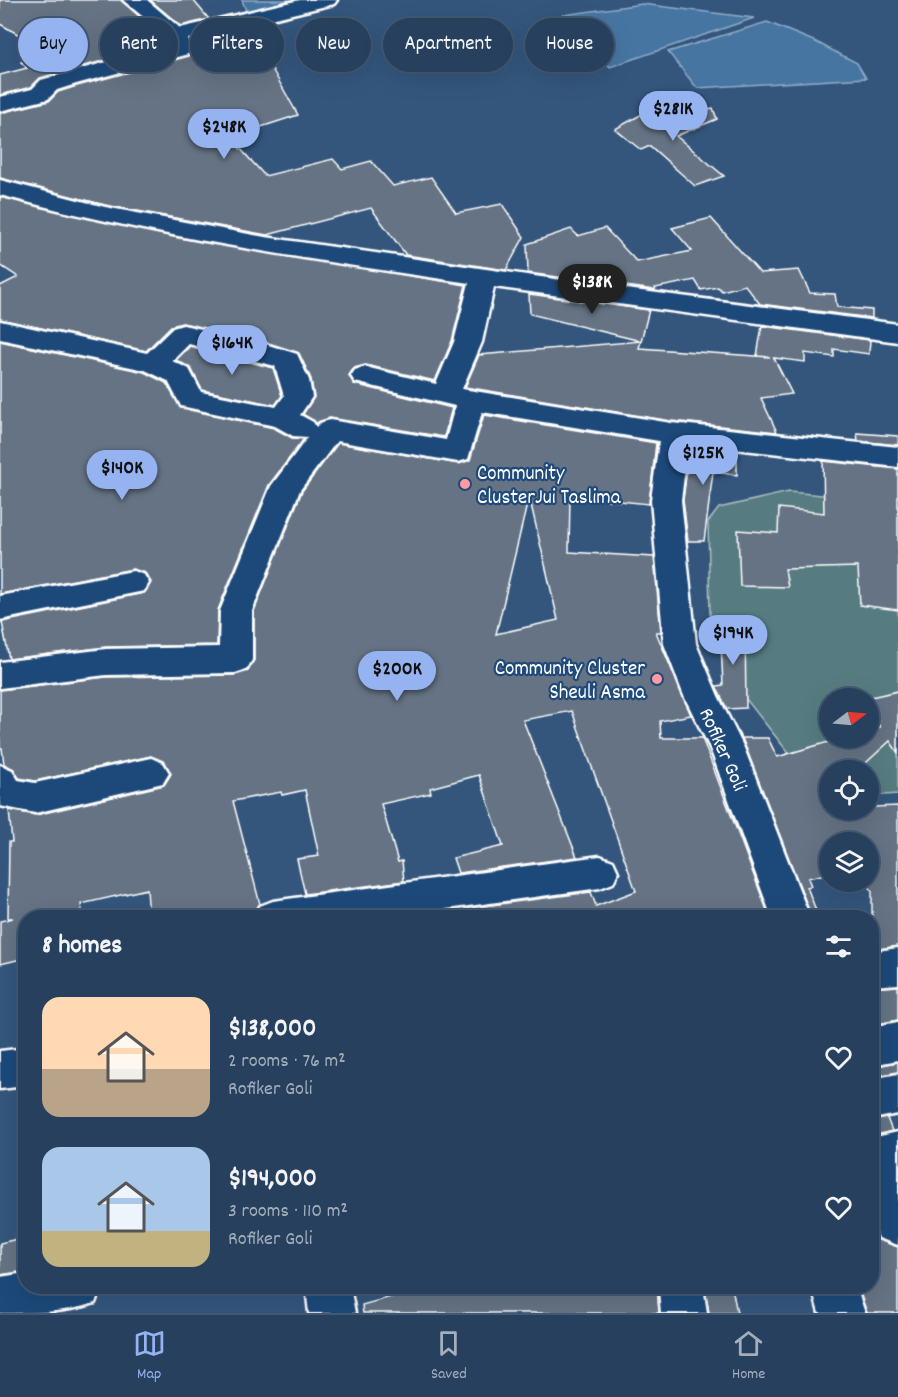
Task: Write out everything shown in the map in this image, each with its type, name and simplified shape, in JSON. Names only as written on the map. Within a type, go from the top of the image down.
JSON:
[{"type":"street","points":[[133,0],[158,18]]},
{"type":"street","points":[[178,35],[327,0]]},
{"type":"street","points":[[0,104],[40,94],[49,85],[100,70]]},
{"type":"street","points":[[0,187],[77,210],[242,242],[898,333]]},
{"type":"street","points":[[0,675],[106,662],[235,660],[236,611],[286,486],[330,430],[458,452],[458,397],[483,277]]},
{"type":"street","points":[[0,330],[153,363],[179,375],[191,399],[283,418],[323,439]]},
{"type":"street","points":[[153,363],[183,334],[252,349],[287,360],[295,380],[298,397],[283,418]]},
{"type":"street","points":[[364,376],[531,412],[779,447],[898,457]]},
{"type":"street","name":"Rofiker Goli","points":[[675,433],[666,500],[680,644],[701,696],[727,748],[788,910]]},
{"type":"street","points":[[0,608],[133,582]]},
{"type":"street","points":[[0,780],[6,793],[35,798],[151,773]]},
{"type":"street","points":[[320,910],[600,872]]},
{"type":"street","points":[[879,968],[898,966]]},
{"type":"street","points":[[879,1045],[898,1041]]},
{"type":"street","points":[[0,1070],[18,1068]]},
{"type":"street","points":[[879,1098],[898,1094]]},
{"type":"street","points":[[882,1156],[894,1223],[898,1223]]},
{"type":"street","points":[[0,1299],[33,1294]]},
{"type":"street","points":[[329,1294],[332,1313]]},
{"type":"street","points":[[682,1294],[684,1313]]},
{"type":"street","points":[[836,1294],[842,1313]]},
{"type":"green space","points":[[789,492],[898,502],[898,794],[879,795],[879,760],[819,760],[819,768],[795,761],[738,689],[710,614],[708,522],[719,508]]},
{"type":"water","points":[[242,0],[305,0],[248,16]]},
{"type":"water","points":[[642,4],[754,18],[614,66],[614,18],[566,18],[563,15]]},
{"type":"water","points":[[767,22],[816,42],[857,63],[866,78],[697,88],[668,52]]},
{"type":"building","points":[[0,0],[121,0],[141,18],[100,18],[100,62],[88,65],[88,18],[18,18],[18,34],[0,24]]},
{"type":"building","points":[[150,0],[193,0],[208,18],[190,18],[190,24],[181,26],[178,23],[178,18],[171,18]]},
{"type":"building","points":[[190,54],[190,72],[274,72],[298,115],[230,137],[265,176],[333,159],[342,169],[371,161],[393,186],[431,177],[456,213],[502,204],[524,237],[506,270],[406,255],[371,208],[267,235],[105,205],[0,178],[0,113],[49,101],[58,92],[129,72],[178,72],[178,59]]},
{"type":"building","points":[[18,70],[62,72],[40,78],[31,87],[0,95],[0,75]]},
{"type":"building","points":[[713,108],[717,119],[676,136],[724,176],[695,186],[650,146],[641,150],[615,129],[646,112],[655,118]]},
{"type":"building","points":[[0,197],[174,237],[466,285],[452,341],[435,381],[366,365],[354,368],[349,375],[354,384],[452,408],[444,437],[330,418],[316,423],[303,414],[314,397],[311,379],[299,353],[253,338],[182,323],[171,326],[146,351],[0,319],[0,286],[18,277],[0,265]]},
{"type":"building","points":[[711,218],[760,273],[799,270],[810,293],[835,294],[837,307],[872,310],[872,318],[760,304],[745,285],[722,291],[718,287],[701,290],[695,280],[655,288],[655,290],[528,273],[527,244],[571,229],[578,236],[605,228],[637,262],[692,251],[672,228]]},
{"type":"building","points":[[529,294],[649,310],[641,341],[530,314]]},
{"type":"building","points":[[762,326],[870,340],[869,354],[834,349],[834,357],[805,353],[805,362],[774,358],[792,394],[761,398],[777,432],[671,421],[465,387],[479,355],[641,341],[639,348],[770,357],[757,356]]},
{"type":"building","points":[[0,341],[144,372],[166,383],[181,408],[274,428],[292,438],[304,439],[269,485],[218,610],[217,645],[106,647],[9,659],[2,622],[144,593],[151,582],[145,573],[133,569],[0,594]]},
{"type":"building","points":[[190,346],[273,368],[282,396],[275,405],[202,390],[191,368],[176,360]]},
{"type":"building","points":[[484,415],[656,443],[649,504],[570,496],[569,552],[654,557],[661,632],[656,632],[691,715],[660,721],[661,738],[702,738],[767,910],[469,910],[468,908],[591,892],[596,906],[636,891],[572,711],[523,720],[577,857],[458,873],[453,858],[503,846],[479,775],[430,788],[431,793],[381,804],[398,862],[402,861],[404,881],[305,894],[297,859],[319,856],[305,790],[282,795],[281,792],[233,801],[260,904],[256,910],[148,910],[147,889],[81,904],[82,910],[18,910],[18,960],[0,964],[0,921],[13,918],[8,918],[9,842],[12,842],[9,810],[36,815],[164,785],[171,774],[165,762],[151,756],[35,781],[19,778],[14,769],[4,764],[2,748],[0,748],[0,690],[106,677],[235,675],[248,671],[254,660],[254,611],[302,491],[338,443],[459,464],[470,460]],"holes":[[[529,496],[558,620],[496,634]]]},
{"type":"building","points":[[857,433],[898,436],[898,445],[858,441]]},
{"type":"building","points":[[690,446],[737,452],[737,475],[713,472],[704,541],[688,541],[683,500]]},
{"type":"building","points":[[823,461],[898,469],[898,610],[860,605],[858,567],[785,569],[788,587],[740,586],[738,530],[778,533],[779,508],[824,513]]},
{"type":"building","points":[[720,622],[745,625],[746,708],[727,709],[716,686],[723,685]]},
{"type":"building","points":[[898,691],[898,753],[890,741],[869,760],[819,760],[819,820],[879,820],[879,807],[898,806],[898,946],[879,949],[879,910],[872,910],[872,892],[879,892],[879,832],[819,832],[819,876],[808,878],[811,886],[807,887],[816,910],[809,910],[742,738],[768,738],[777,757],[819,745],[819,748],[879,748],[879,695]]},
{"type":"building","points":[[898,986],[898,1020],[879,1024],[879,987]]},
{"type":"building","points":[[898,1062],[898,1072],[879,1076],[879,1066]]},
{"type":"building","points":[[887,1118],[892,1131],[879,1134],[879,1120]]},
{"type":"building","points":[[18,1239],[18,1272],[0,1275],[0,1243]]},
{"type":"building","points":[[879,1240],[898,1247],[898,1313],[867,1313],[860,1294],[879,1294]]},
{"type":"building","points":[[402,1294],[658,1294],[659,1313],[363,1313],[362,1305]]},
{"type":"building","points":[[706,1294],[733,1294],[737,1313],[709,1313]]},
{"type":"place","name":"Community ClusterJui Taslima","points":[[465,484]]},
{"type":"place","name":"Community Cluster Sheuli Asma","points":[[657,679]]}]
